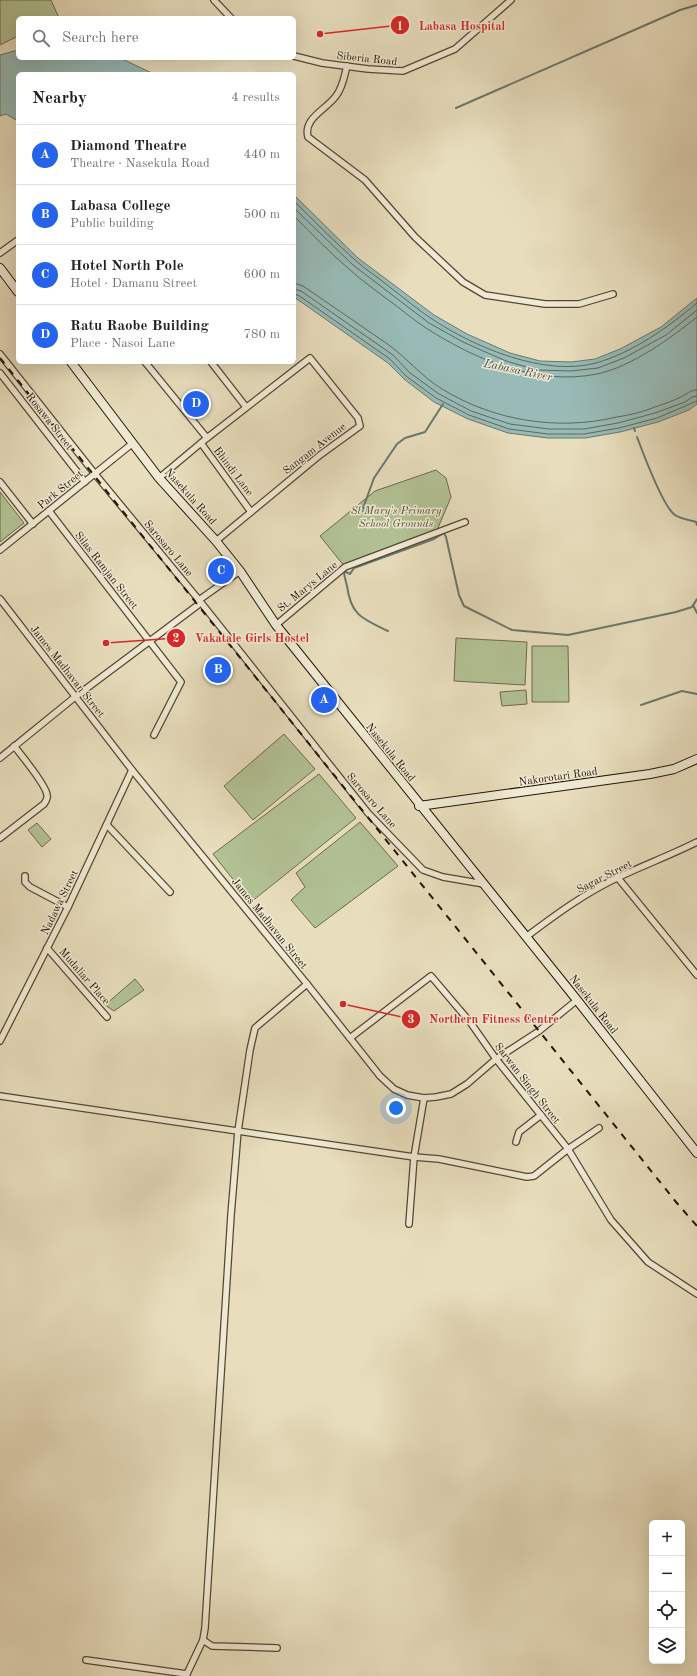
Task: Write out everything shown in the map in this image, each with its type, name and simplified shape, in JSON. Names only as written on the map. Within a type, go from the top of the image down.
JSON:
[{"type":"main road","points":[[0,268],[16,289]]},
{"type":"main road","name":"Nasekula Road","points":[[73,364],[159,478],[240,571],[276,625],[577,1000],[697,1153]]},
{"type":"main road","name":"Nakorotari Road","points":[[420,806],[650,774],[674,769],[697,759]]},
{"type":"street","points":[[214,0],[229,16]]},
{"type":"street","name":"Siberia Road","points":[[296,56],[322,63],[403,71],[431,61],[456,49],[511,0]]},
{"type":"street","points":[[348,66],[341,89],[335,98],[310,121],[306,130],[308,137],[365,180],[415,237],[463,282],[484,295],[545,304],[579,304],[613,294]]},
{"type":"street","points":[[0,253],[16,241]]},
{"type":"street","name":"Sarosaro Lane","points":[[0,354],[368,812],[423,870],[443,878],[484,884]]},
{"type":"street","name":"Sangam Avenue","points":[[216,542],[320,455],[360,426],[358,418],[310,358],[246,407]]},
{"type":"street","points":[[147,364],[207,438]]},
{"type":"street","points":[[159,478],[246,407],[213,364]]},
{"type":"street","name":"Rosawa Street","points":[[0,373],[85,482]]},
{"type":"street","name":"Park Street","points":[[0,550],[133,443]]},
{"type":"street","name":"Bhindi Lane","points":[[201,443],[252,512]]},
{"type":"street","points":[[0,482],[33,524]]},
{"type":"street","name":"Silas Ramjan Street","points":[[49,510],[181,682],[154,735]]},
{"type":"street","name":"St. Marys Lane","points":[[276,625],[345,568],[465,522]]},
{"type":"street","points":[[0,758],[75,697],[198,605],[199,600],[240,571]]},
{"type":"street","name":"James Madhavan Street","points":[[0,599],[132,770],[307,984],[380,1076],[394,1089],[407,1095],[424,1098],[451,1094],[461,1089],[496,1059],[539,1031],[577,1000]]},
{"type":"street","points":[[0,838],[44,804],[48,797],[42,785],[14,746]]},
{"type":"street","name":"Nadawa Street","points":[[0,1041],[68,907],[132,770]]},
{"type":"street","points":[[107,825],[170,892]]},
{"type":"street","name":"Sagar Street","points":[[526,937],[552,916],[618,878],[676,853],[697,842]]},
{"type":"street","points":[[25,876],[25,882],[30,887],[68,907]]},
{"type":"street","points":[[618,878],[697,975]]},
{"type":"street","name":"Mudaliar Place","points":[[47,948],[107,1017]]},
{"type":"street","name":"Sarwan Singh Street","points":[[350,1038],[431,976],[470,1022],[496,1059],[568,1150],[611,1220],[648,1262],[697,1294]]},
{"type":"street","points":[[86,1660],[186,1675],[203,1640],[209,1586],[231,1215],[238,1131],[250,1050],[255,1028],[307,984]]},
{"type":"street","points":[[0,1096],[414,1157],[439,1159],[528,1177],[534,1176],[600,1128]]},
{"type":"street","points":[[409,1224],[414,1157],[424,1098]]},
{"type":"street","points":[[516,1142],[519,1132],[541,1115]]},
{"type":"street","points":[[203,1640],[212,1646],[277,1648]]},
{"type":"green space","points":[[0,0],[51,0],[58,16],[16,16],[16,37],[0,45]]},
{"type":"green space","name":"St Mary's Primary School Grounds","points":[[436,470],[446,478],[451,497],[435,535],[345,567],[320,536],[375,491]]},
{"type":"green space","points":[[0,492],[24,523],[0,542]]},
{"type":"green space","points":[[456,638],[527,642],[525,685],[454,681]]},
{"type":"green space","points":[[532,646],[568,646],[569,702],[532,702]]},
{"type":"green space","points":[[526,690],[527,704],[502,706],[500,692]]},
{"type":"green space","points":[[284,734],[315,769],[253,820],[224,786]]},
{"type":"green space","points":[[319,774],[356,818],[251,902],[213,854]]},
{"type":"green space","points":[[360,822],[398,866],[315,928],[291,900],[305,887],[296,873]]},
{"type":"green space","points":[[37,823],[51,839],[42,847],[28,830]]},
{"type":"green space","points":[[135,979],[144,990],[114,1011],[105,1005]]},
{"type":"water","points":[[16,51],[16,60],[124,60],[150,72],[16,72],[16,120],[6,114],[0,116],[0,55]]},
{"type":"water","name":"Labasa River","points":[[296,197],[358,258],[434,315],[467,334],[510,353],[540,361],[571,362],[595,359],[620,349],[661,327],[697,298],[697,404],[689,410],[658,422],[620,432],[585,438],[548,438],[508,433],[468,419],[434,402],[404,379],[388,363],[296,298]]},
{"type":"waterway","points":[[456,108],[680,10],[697,5]]},
{"type":"waterway","points":[[362,511],[374,478],[397,444],[405,438],[425,432],[443,404]]},
{"type":"waterway","points":[[637,437],[659,491],[670,510],[677,516],[696,522],[697,525]]},
{"type":"waterway","points":[[388,631],[365,619],[355,610],[349,596],[344,571],[350,574],[354,568],[434,539],[444,533],[459,595],[464,606],[512,630],[568,635],[676,612],[692,607],[697,599]]},
{"type":"waterway","points":[[693,605],[697,613]]},
{"type":"waterway","points":[[641,705],[682,691],[697,694]]},
{"type":"railway","points":[[0,358],[676,1202],[697,1226]]},
{"type":"place","name":"Labasa Hospital","points":[[320,34]]},
{"type":"place","name":"Ratu Raobe Building","points":[[196,404]]},
{"type":"place","name":"Hotel North Pole","points":[[221,571]]},
{"type":"place","name":"Vakatale Girls Hostel","points":[[106,643]]},
{"type":"place","name":"Labasa College","points":[[218,670]]},
{"type":"place","name":"Diamond Theatre","points":[[324,700]]},
{"type":"place","name":"Northern Fitness Centre","points":[[343,1004]]}]
